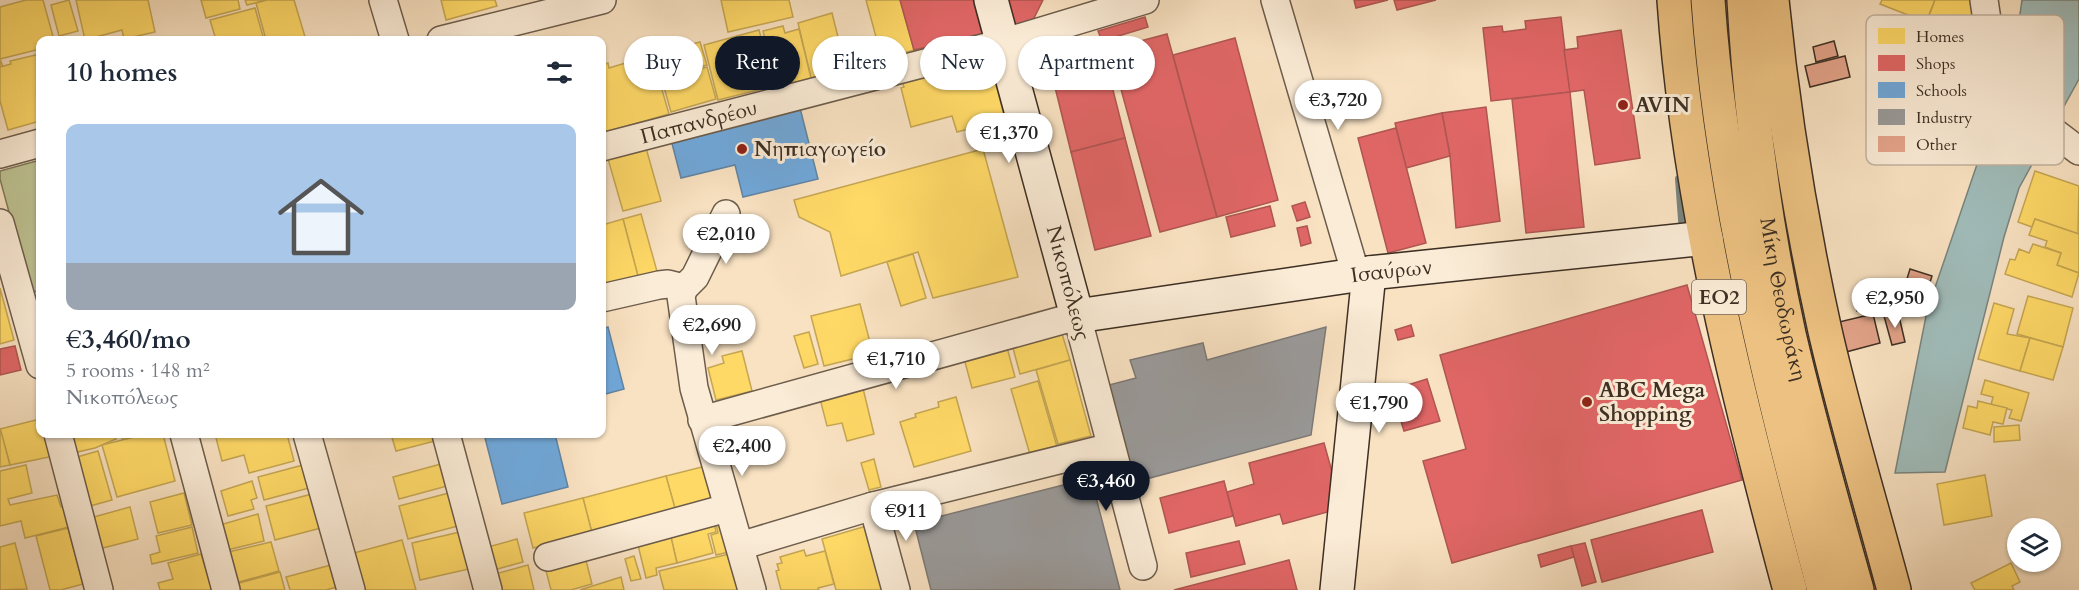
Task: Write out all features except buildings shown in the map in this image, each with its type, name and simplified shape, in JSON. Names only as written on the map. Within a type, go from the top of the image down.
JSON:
[{"type":"highway","name":"ΕΟ2","points":[[1674,0],[1684,106],[1706,238],[1741,407],[1790,590]]},
{"type":"highway","name":"Μίκη Θεοδωράκη","points":[[1708,0],[1719,106],[1741,245],[1773,395],[1823,528],[1857,590]]},
{"type":"highway","name":"Μίκη Θεοδωράκη","points":[[1744,0],[1753,121],[1776,268],[1806,402],[1823,528],[1824,590]]},
{"type":"highway","points":[[1772,0],[1789,143],[1809,255],[1848,422],[1894,590]]},
{"type":"street","points":[[383,0],[394,36]]},
{"type":"street","points":[[457,36],[602,0]]},
{"type":"street","name":"Νικοπόλεως","points":[[991,0],[1000,36]]},
{"type":"street","name":"Παπανδρέου","points":[[1006,41],[1145,0]]},
{"type":"street","points":[[1275,0],[1363,274],[1337,590]]},
{"type":"street","points":[[1984,0],[1986,15]]},
{"type":"street","name":"Νικοπόλεως","points":[[1006,57],[1143,566]]},
{"type":"street","name":"Παπανδρέου","points":[[606,146],[920,64]]},
{"type":"street","points":[[2064,140],[2079,152]]},
{"type":"street","points":[[2,147],[36,143]]},
{"type":"street","points":[[726,214],[695,277],[684,288],[681,296],[694,388],[752,590]]},
{"type":"street","points":[[0,223],[36,332]]},
{"type":"street","name":"Ισαύρων","points":[[1077,316],[1363,274],[1706,238]]},
{"type":"street","points":[[606,297],[659,285],[668,284],[684,288]]},
{"type":"street","points":[[702,420],[1077,316]]},
{"type":"street","points":[[59,438],[99,590]]},
{"type":"street","points":[[185,438],[226,590]]},
{"type":"street","points":[[308,438],[351,590]]},
{"type":"street","points":[[447,438],[488,590]]},
{"type":"street","points":[[740,546],[873,506],[1112,447]]},
{"type":"street","points":[[873,506],[896,590]]},
{"type":"street","points":[[548,557],[727,508]]},
{"type":"green space","points":[[36,161],[36,291],[31,293],[0,179],[0,171]]},
{"type":"water","points":[[2022,0],[2079,0],[2079,79],[2064,106],[2064,15],[2020,15]]},
{"type":"water","points":[[1977,165],[2032,165],[2019,188],[2004,237],[1945,472],[1895,473],[1927,311]]},
{"type":"waterway","points":[[1679,179],[1683,233]]},
{"type":"place","name":"AVIN","points":[[1623,105]]},
{"type":"place","name":"Νηπιαγωγείο","points":[[742,149]]},
{"type":"place","name":"ABC Mega Shopping","points":[[1587,402]]}]
